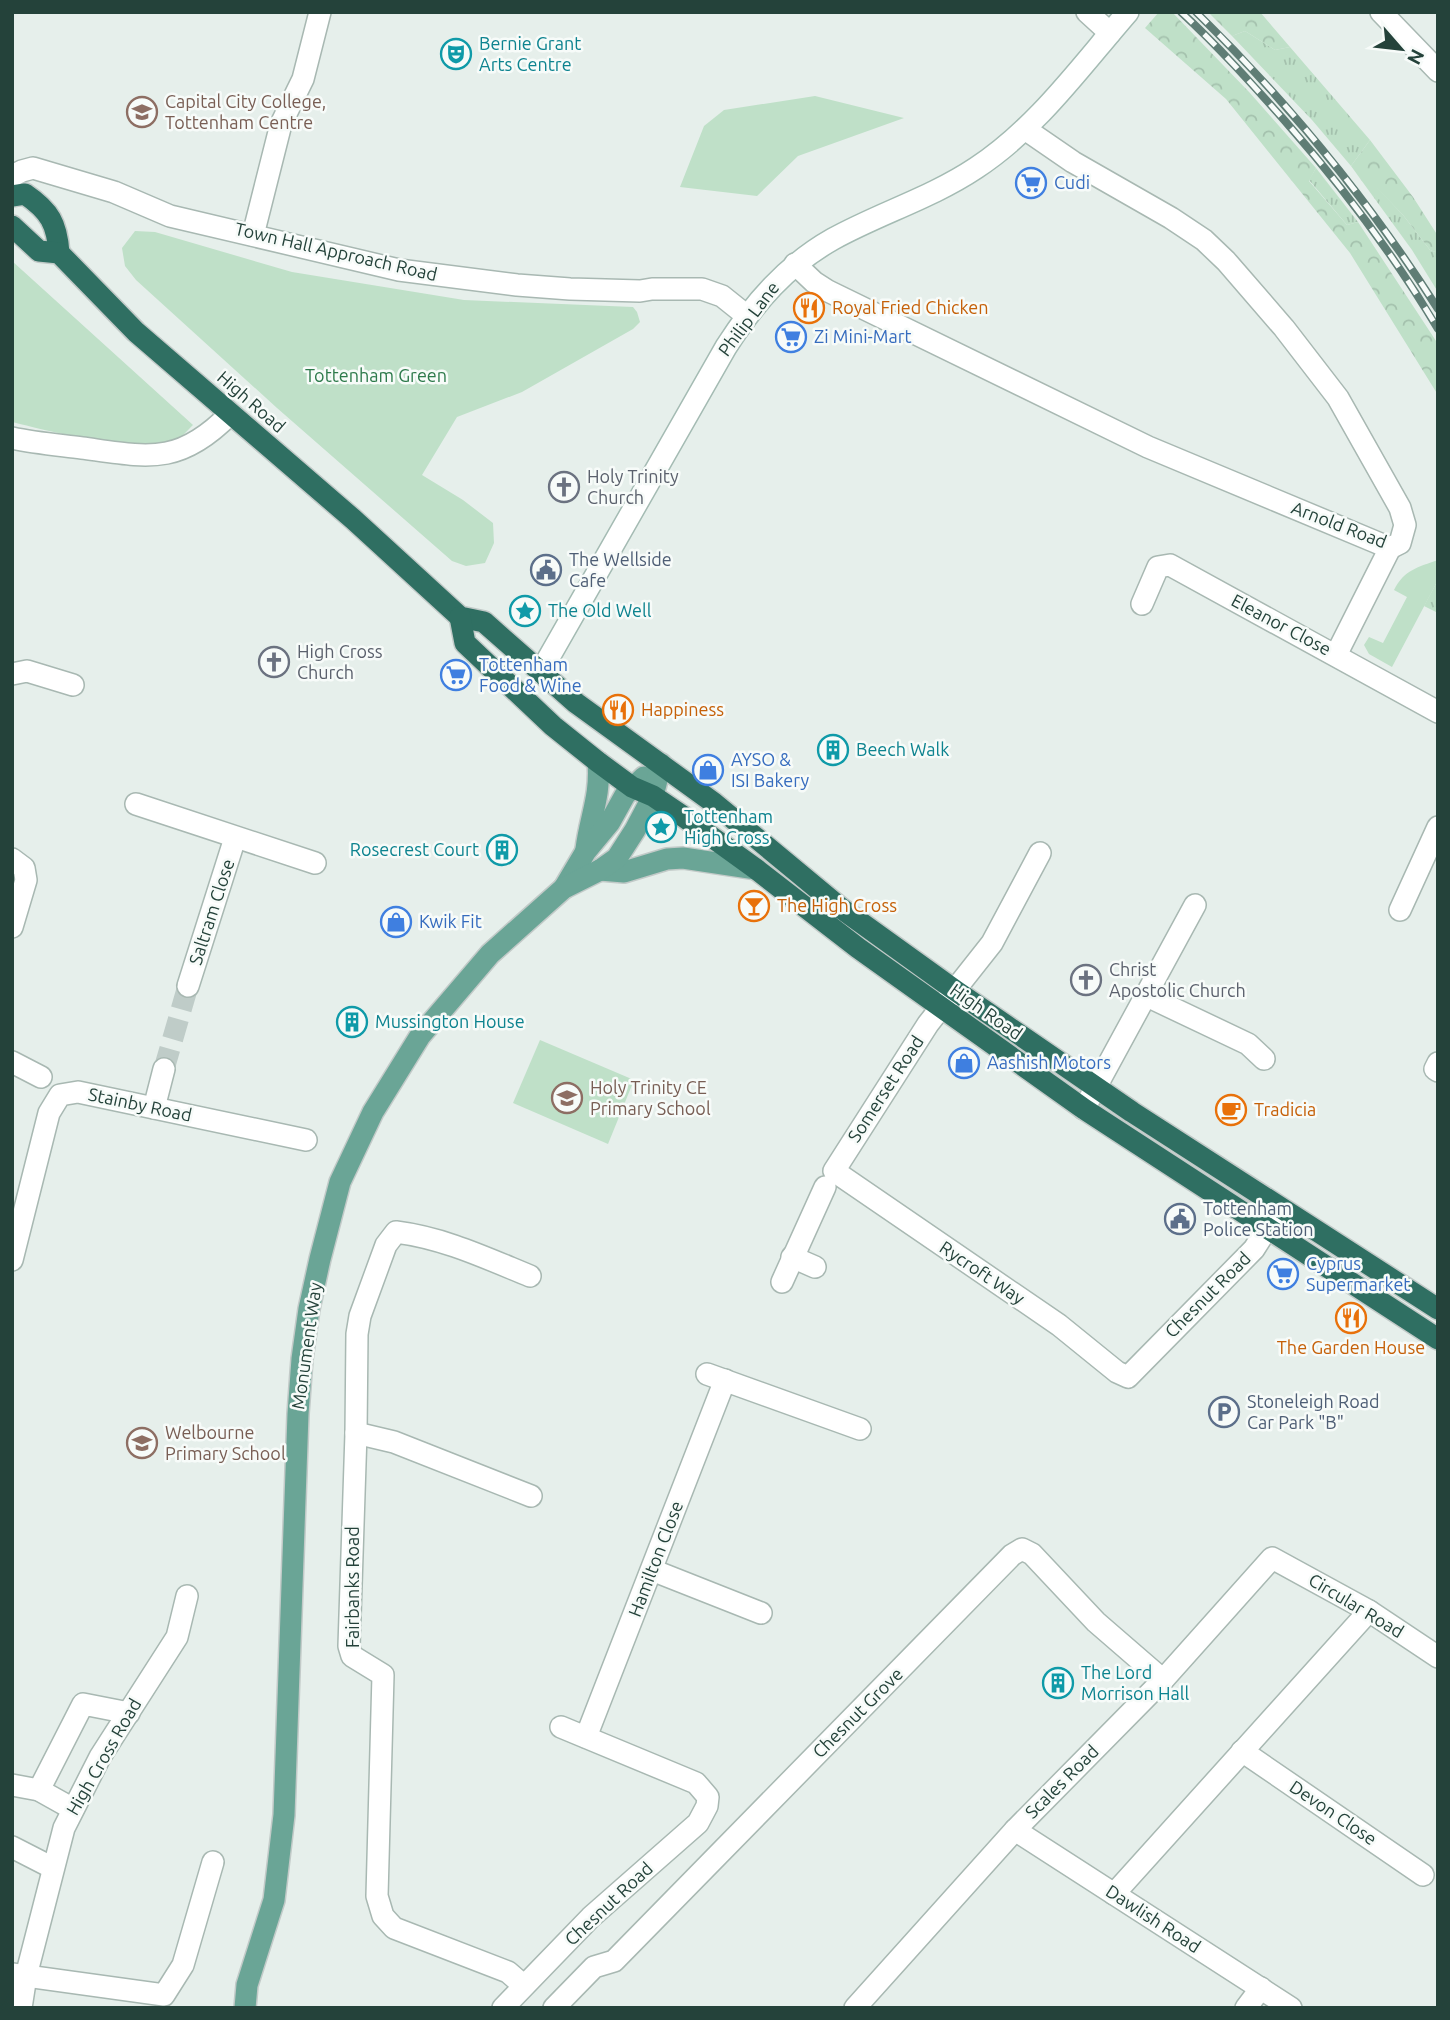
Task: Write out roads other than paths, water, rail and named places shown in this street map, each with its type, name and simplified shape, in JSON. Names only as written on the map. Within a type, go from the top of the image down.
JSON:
[{"type":"highway","points":[[12,196],[25,194],[46,212],[57,231],[59,253]]},
{"type":"highway","name":"High Road","points":[[12,226],[39,250],[59,253],[136,332],[353,519],[460,617],[484,622],[576,703],[714,803],[842,909],[956,992],[1096,1088],[1438,1309]]},
{"type":"highway","name":"High Road","points":[[460,617],[465,643],[553,726],[598,762],[632,787],[653,796],[756,869],[858,948],[1084,1109],[1438,1339]]},
{"type":"highway","points":[[526,699],[540,673]]},
{"type":"main road","points":[[586,851],[589,826],[600,783],[598,762]]},
{"type":"main road","name":"Monument Way","points":[[564,888],[586,851],[610,822],[632,787],[662,764]]},
{"type":"main road","name":"Monument Way","points":[[245,2008],[247,1985],[274,1900],[284,1815],[302,1359],[312,1297],[340,1182],[373,1112],[420,1036],[490,954],[564,888],[617,858],[653,796],[662,764]]},
{"type":"main road","points":[[600,870],[624,872],[667,859],[683,858],[756,869]]},
{"type":"main road","points":[[229,2008],[247,1985]]},
{"type":"street","points":[[253,235],[281,124],[303,79],[320,12]]},
{"type":"street","points":[[1087,12],[1110,33]]},
{"type":"street","name":"Philip Lane","points":[[540,673],[711,373],[747,316],[772,285],[795,264],[833,240],[974,169],[1025,129],[1128,12]]},
{"type":"street","points":[[1381,12],[1438,71]]},
{"type":"street","name":"Arnold Road","points":[[795,264],[828,291],[1148,447],[1390,548],[1400,543],[1405,525],[1400,508],[1366,446],[1330,388],[1284,328],[1226,261],[1205,240],[1073,162],[1025,129]]},
{"type":"street","name":"Town Hall Approach Road","points":[[12,176],[33,168],[114,192],[170,216],[399,270],[517,285],[631,291],[702,289],[722,296],[747,316]]},
{"type":"street","points":[[12,438],[150,456],[180,450],[196,443],[212,433],[230,414]]},
{"type":"street","points":[[1336,655],[1390,548]]},
{"type":"street","name":"Eleanor Close","points":[[1142,604],[1158,567],[1170,565],[1438,712]]},
{"type":"street","points":[[12,674],[27,670],[73,685]]},
{"type":"street","name":"Saltram Close","points":[[136,804],[315,863]]},
{"type":"street","points":[[1400,910],[1438,827]]},
{"type":"street","name":"Saltram Close","points":[[188,986],[235,838]]},
{"type":"street","name":"Somerset Road","points":[[782,1282],[829,1179],[900,1066],[992,943],[1040,853]]},
{"type":"street","points":[[12,859],[24,869],[26,880],[12,927]]},
{"type":"street","points":[[1084,1109],[1195,905]]},
{"type":"street","points":[[1147,996],[1248,1044],[1264,1059]]},
{"type":"street","points":[[12,1062],[51,1086],[49,1113],[12,1260]]},
{"type":"street","points":[[154,1108],[163,1069]]},
{"type":"street","name":"Stainby Road","points":[[51,1086],[306,1140]]},
{"type":"street","name":"Rycroft Way","points":[[829,1179],[1067,1331],[1116,1372],[1128,1377]]},
{"type":"street","name":"Chesnut Road","points":[[1128,1377],[1254,1249],[1280,1208]]},
{"type":"street","name":"Fairbanks Road","points":[[523,1985],[508,1972],[394,1928],[383,1916],[379,1907],[377,1884],[383,1675],[352,1656],[349,1646],[357,1334],[360,1315],[386,1245],[396,1232],[438,1239],[530,1276]]},
{"type":"street","points":[[792,1257],[815,1266]]},
{"type":"street","name":"Hamilton Close","points":[[586,1737],[652,1570],[716,1377],[860,1429]]},
{"type":"street","points":[[356,1433],[394,1442],[531,1496]]},
{"type":"street","name":"Chesnut Grove","points":[[554,2008],[594,1967],[614,1961],[1012,1555],[1022,1549],[1032,1554],[1096,1622],[1163,1680]]},
{"type":"street","name":"Circular Road","points":[[1272,1558],[1369,1611],[1438,1657]]},
{"type":"street","name":"Scales Road","points":[[866,2004],[1015,1829],[1163,1680],[1272,1558]]},
{"type":"street","points":[[652,1570],[761,1613]]},
{"type":"street","name":"High Cross Road","points":[[21,2008],[19,1975],[64,1828],[100,1757],[177,1637],[187,1596]]},
{"type":"street","points":[[1114,1894],[1369,1611]]},
{"type":"street","points":[[40,1790],[83,1704],[129,1713]]},
{"type":"street","points":[[561,1727],[586,1737]]},
{"type":"street","name":"Chesnut Road","points":[[503,2008],[591,1917],[698,1823],[707,1806],[708,1797],[696,1783],[586,1737]]},
{"type":"street","name":"Devon Close","points":[[1242,1751],[1423,1875]]},
{"type":"street","points":[[12,1784],[40,1790],[73,1809]]},
{"type":"street","name":"Dawlish Road","points":[[1015,1829],[1291,2008]]},
{"type":"street","points":[[12,1847],[53,1868]]},
{"type":"street","points":[[19,1975],[164,1995],[184,1965],[213,1862]]},
{"type":"street","points":[[1246,2008],[1261,1988]]},
{"type":"tunnel","points":[[164,1069],[188,986]]},
{"type":"railway","points":[[1181,12],[1247,79],[1327,171],[1385,248],[1438,329]]},
{"type":"railway","points":[[1196,12],[1263,81],[1326,153],[1384,229],[1438,309]]},
{"type":"place","name":"Bernie Grant Arts Centre","points":[[456,54]]},
{"type":"place","name":"Capital City College, Tottenham Centre","points":[[142,112]]},
{"type":"place","name":"Cudi","points":[[1031,183]]},
{"type":"place","name":"Royal Fried Chicken","points":[[809,308]]},
{"type":"place","name":"Zi Mini-Mart","points":[[791,337]]},
{"type":"place","name":"Holy Trinity Church","points":[[564,487]]},
{"type":"place","name":"The Wellside Cafe","points":[[546,570]]},
{"type":"place","name":"The Old Well","points":[[525,611]]},
{"type":"place","name":"High Cross Church","points":[[274,662]]},
{"type":"place","name":"Tottenham Food & Wine","points":[[456,675]]},
{"type":"place","name":"Happiness","points":[[618,710]]},
{"type":"place","name":"Beech Walk","points":[[833,750]]},
{"type":"place","name":"AYSO & ISI Bakery","points":[[708,770]]},
{"type":"place","name":"Tottenham High Cross","points":[[661,827]]},
{"type":"place","name":"Rosecrest Court","points":[[502,850]]},
{"type":"place","name":"The High Cross","points":[[754,906]]},
{"type":"place","name":"Kwik Fit","points":[[396,922]]},
{"type":"place","name":"Christ Apostolic Church","points":[[1086,980]]},
{"type":"place","name":"Mussington House","points":[[352,1022]]},
{"type":"place","name":"Aashish Motors","points":[[964,1063]]},
{"type":"place","name":"Holy Trinity CE Primary School","points":[[567,1098]]},
{"type":"place","name":"Tradicia","points":[[1231,1110]]},
{"type":"place","name":"Tottenham Police Station","points":[[1180,1219]]},
{"type":"place","name":"Cyprus Supermarket","points":[[1283,1274]]},
{"type":"place","name":"The Garden House","points":[[1351,1318]]},
{"type":"place","name":"Stoneleigh Road Car Park \"B\"","points":[[1224,1412]]},
{"type":"place","name":"Welbourne Primary School","points":[[142,1443]]},
{"type":"place","name":"The Lord Morrison Hall","points":[[1058,1683]]},
{"type":"park label","name":"Tottenham Green","points":[[376,376]]}]
